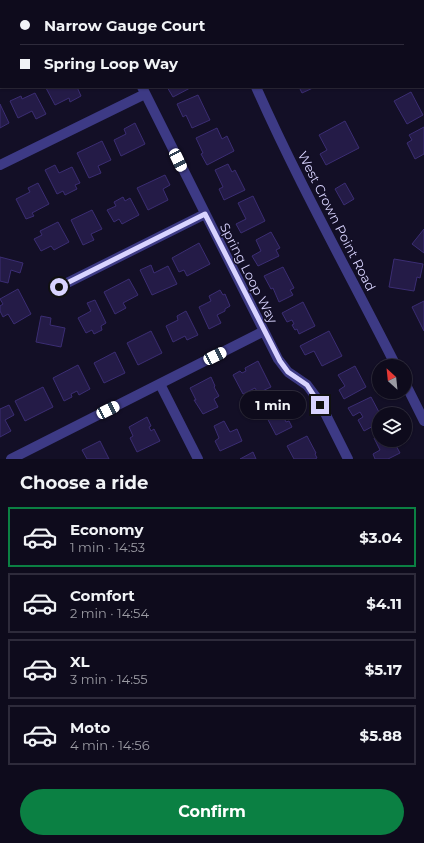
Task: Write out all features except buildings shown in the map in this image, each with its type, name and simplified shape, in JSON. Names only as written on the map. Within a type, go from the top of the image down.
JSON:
[{"type":"street","name":"West Crown Point Road","points":[[256,88],[340,259],[360,294],[392,359]]},
{"type":"street","points":[[0,165],[143,90]]},
{"type":"street","name":"Spring Loop Way","points":[[143,90],[281,363],[288,372],[307,385],[319,401],[348,459]]},
{"type":"street","points":[[59,287],[205,214]]},
{"type":"street","points":[[11,459],[264,331]]},
{"type":"street","points":[[160,384],[198,459]]},
{"type":"street","points":[[412,397],[424,420]]},
{"type":"route","points":[[59,287],[205,214],[280,361],[288,372],[307,385],[319,401],[320,405]]}]
